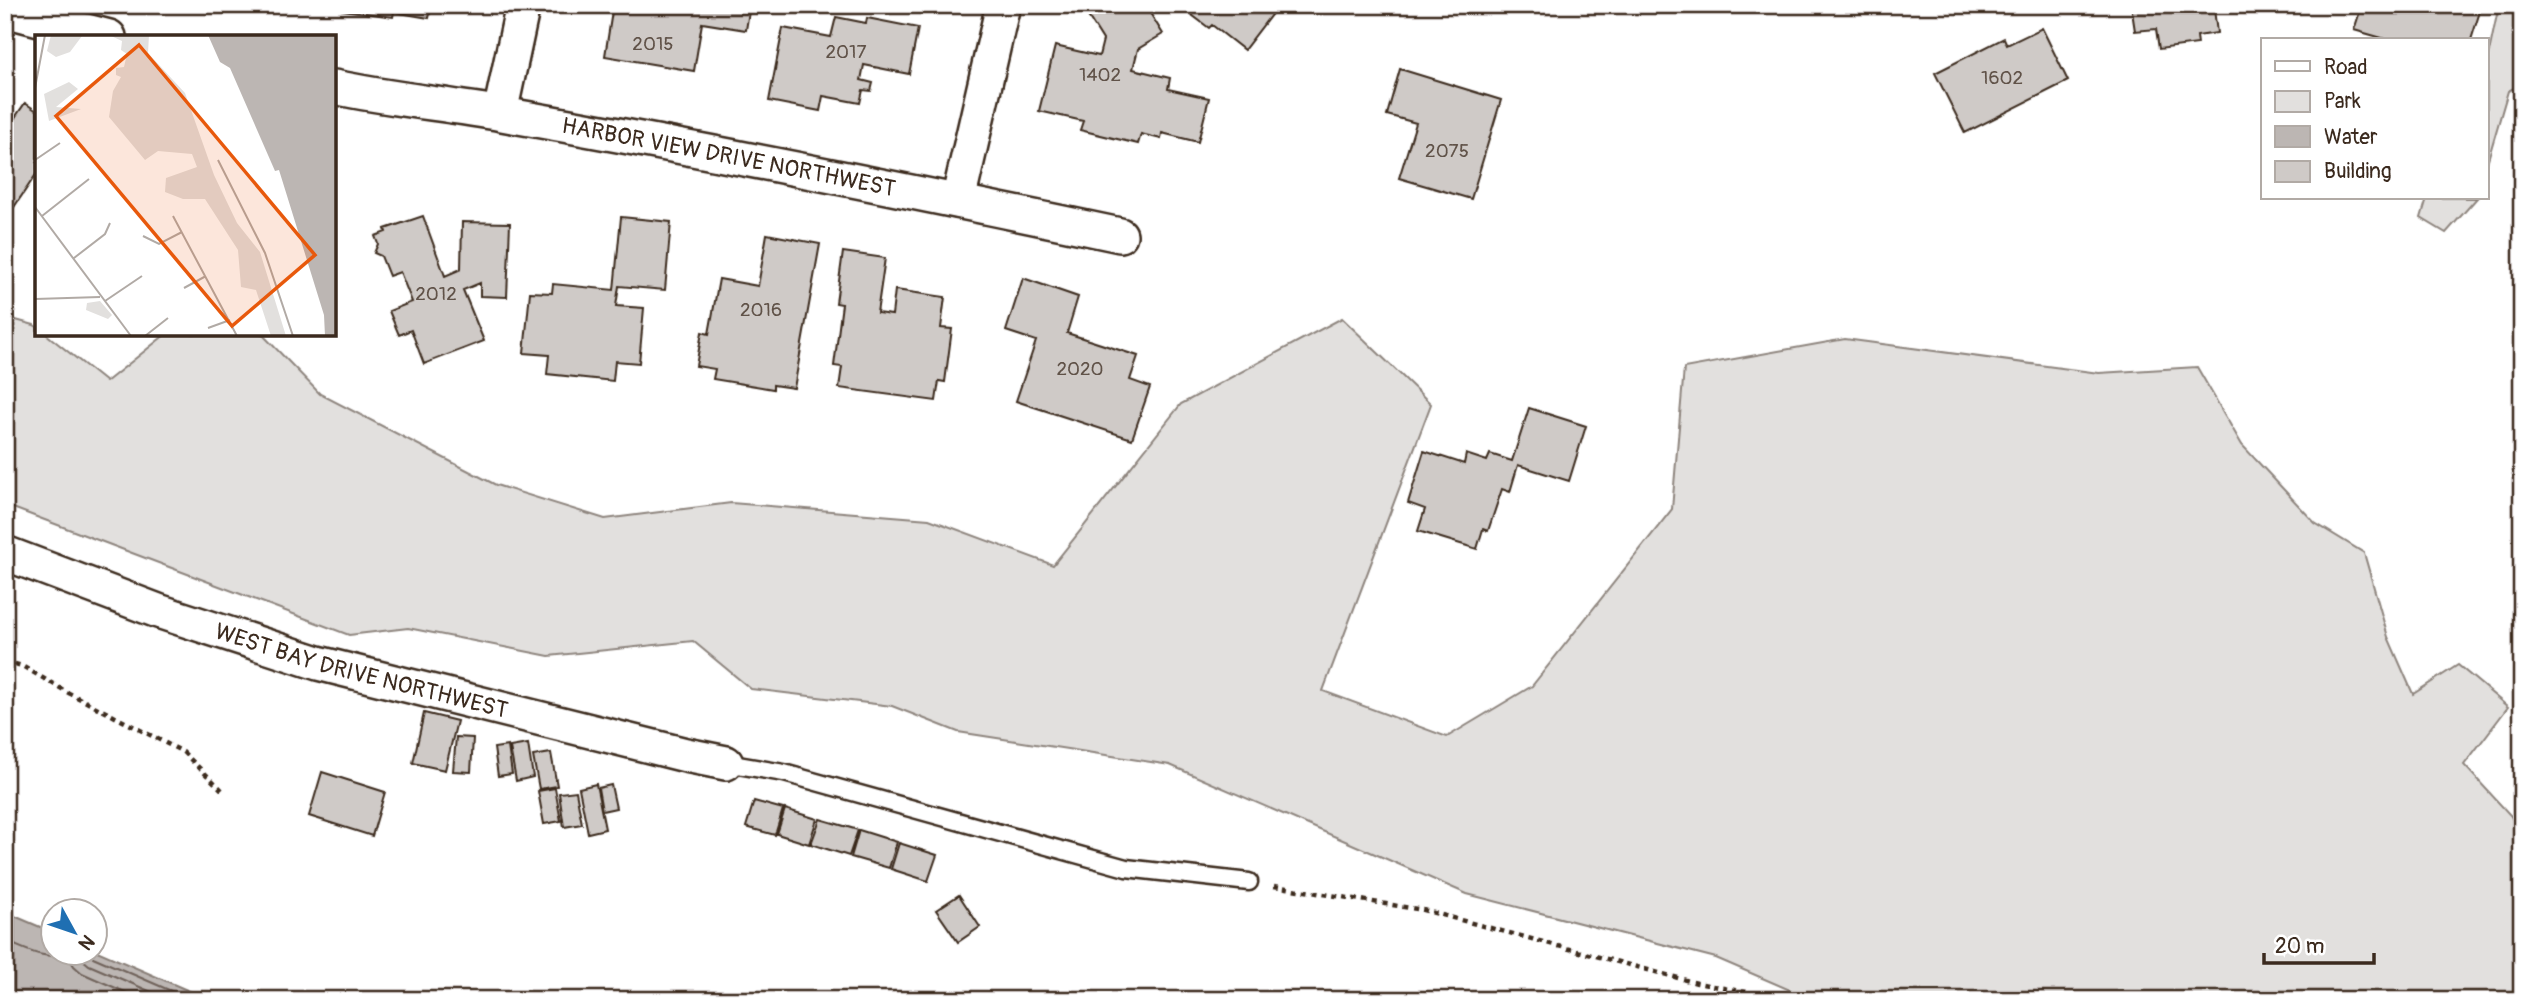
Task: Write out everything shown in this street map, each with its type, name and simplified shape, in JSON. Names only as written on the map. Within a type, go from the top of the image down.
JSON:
[{"type":"street","points":[[500,113],[523,5]]},
{"type":"street","points":[[958,201],[1003,5]]},
{"type":"street","points":[[5,10],[52,14],[104,35]]},
{"type":"street","name":"HARBOR VIEW DRIVE NORTHWEST","points":[[336,87],[500,113],[1120,235]]},
{"type":"street","name":"WEST BAY DRIVE NORTHWEST","points":[[5,553],[158,611],[318,663],[726,763]]},
{"type":"lane","points":[[726,763],[784,773],[1126,868],[1249,882]]},
{"type":"path","points":[[5,660],[22,666],[183,752],[222,790]]},
{"type":"path","points":[[1249,882],[1423,910],[1697,983],[1788,1000]]},
{"type":"green space","points":[[2499,5],[2522,5],[2522,84],[2508,91],[2488,160],[2488,57]]},
{"type":"green space","points":[[2426,200],[2475,200],[2446,233],[2421,218]]},
{"type":"green space","points":[[5,317],[34,325],[35,336],[48,336],[106,382],[164,336],[264,336],[320,394],[496,485],[605,519],[731,503],[929,519],[1053,565],[1181,404],[1342,318],[1431,404],[1323,691],[1447,737],[1532,686],[1672,509],[1684,368],[1845,339],[2099,373],[2197,367],[2242,445],[2315,523],[2364,553],[2388,637],[2413,694],[2458,665],[2508,707],[2464,765],[2511,816],[2522,837],[2522,1000],[1813,1000],[1716,958],[1467,894],[1170,765],[958,732],[892,706],[751,689],[693,641],[549,656],[408,628],[349,635],[5,505]]},
{"type":"water","points":[[5,912],[38,926],[38,967],[108,967],[108,956],[210,1000],[5,1000]]},
{"type":"building","points":[[343,5],[432,5],[429,18],[394,12],[393,17],[342,10]]},
{"type":"building","points":[[613,5],[664,5],[696,10],[697,5],[750,5],[746,30],[702,23],[694,71],[605,56]]},
{"type":"building","points":[[1098,5],[1145,5],[1163,34],[1138,49],[1133,69],[1170,78],[1168,89],[1209,98],[1198,142],[1162,133],[1161,139],[1141,134],[1138,144],[1080,130],[1083,121],[1039,111],[1055,46],[1099,56],[1103,40],[1086,13]]},
{"type":"building","points":[[1194,5],[1277,7],[1244,50],[1212,25],[1209,28],[1188,12]]},
{"type":"building","points":[[2131,5],[2234,6],[2214,9],[2217,33],[2197,36],[2198,44],[2159,49],[2156,29],[2135,31]]},
{"type":"building","points":[[2362,5],[2482,5],[2472,38],[2382,38],[2354,30]]},
{"type":"building","points":[[836,17],[866,23],[867,18],[918,28],[909,74],[864,65],[861,80],[873,83],[871,91],[863,90],[860,103],[823,96],[820,111],[769,101],[783,28],[831,37]]},
{"type":"building","points":[[2042,28],[2068,81],[1965,133],[1935,73],[2004,38],[2007,45]]},
{"type":"building","points":[[1400,69],[1501,100],[1471,199],[1399,178],[1416,123],[1387,115]]},
{"type":"building","points":[[25,103],[35,110],[35,176],[8,216],[5,215],[5,132]]},
{"type":"building","points":[[423,216],[445,276],[461,269],[462,222],[510,223],[507,297],[480,296],[480,283],[463,290],[484,341],[424,364],[411,330],[399,335],[389,311],[412,302],[400,272],[389,276],[381,256],[374,253],[378,244],[375,236],[386,232],[385,229]]},
{"type":"building","points":[[621,217],[671,222],[665,290],[619,286],[616,306],[644,308],[639,363],[615,361],[613,381],[547,374],[549,355],[524,353],[530,292],[552,293],[553,284],[614,290]]},
{"type":"building","points":[[767,234],[820,244],[794,388],[773,385],[773,389],[713,379],[715,369],[696,366],[702,332],[709,334],[719,279],[758,286]]},
{"type":"building","points":[[843,252],[885,258],[877,313],[892,315],[895,290],[945,297],[941,328],[952,329],[945,382],[939,381],[936,401],[839,388],[842,367],[834,366],[842,304],[836,303]]},
{"type":"building","points":[[1023,278],[1078,297],[1067,333],[1138,356],[1130,380],[1150,387],[1132,439],[1016,401],[1036,341],[1006,331]]},
{"type":"building","points":[[1529,408],[1586,426],[1569,481],[1518,465],[1510,492],[1502,489],[1488,531],[1483,529],[1477,549],[1418,531],[1425,509],[1408,503],[1424,451],[1464,464],[1466,454],[1487,461],[1490,454],[1512,461]]},
{"type":"building","points":[[424,713],[457,721],[445,770],[413,763]]},
{"type":"building","points":[[456,737],[473,738],[471,772],[453,771]]},
{"type":"building","points":[[528,744],[533,777],[516,781],[510,747]]},
{"type":"building","points":[[508,746],[512,774],[498,776],[494,748]]},
{"type":"building","points":[[551,753],[557,786],[539,789],[533,756]]},
{"type":"building","points":[[322,772],[385,792],[372,836],[309,816]]},
{"type":"building","points":[[596,784],[605,829],[588,833],[579,788]]},
{"type":"building","points":[[611,785],[616,808],[602,811],[598,788]]},
{"type":"building","points":[[555,788],[561,821],[544,824],[538,791]]},
{"type":"building","points":[[576,791],[582,824],[564,827],[559,793]]},
{"type":"building","points":[[754,801],[783,809],[775,835],[746,827]]},
{"type":"building","points":[[785,809],[817,819],[809,844],[777,834]]},
{"type":"building","points":[[820,819],[858,830],[849,856],[811,844]]},
{"type":"building","points":[[859,830],[897,842],[889,868],[851,857]]},
{"type":"building","points":[[899,843],[937,855],[928,881],[891,869]]},
{"type":"building","points":[[959,895],[980,927],[958,942],[936,910]]}]
